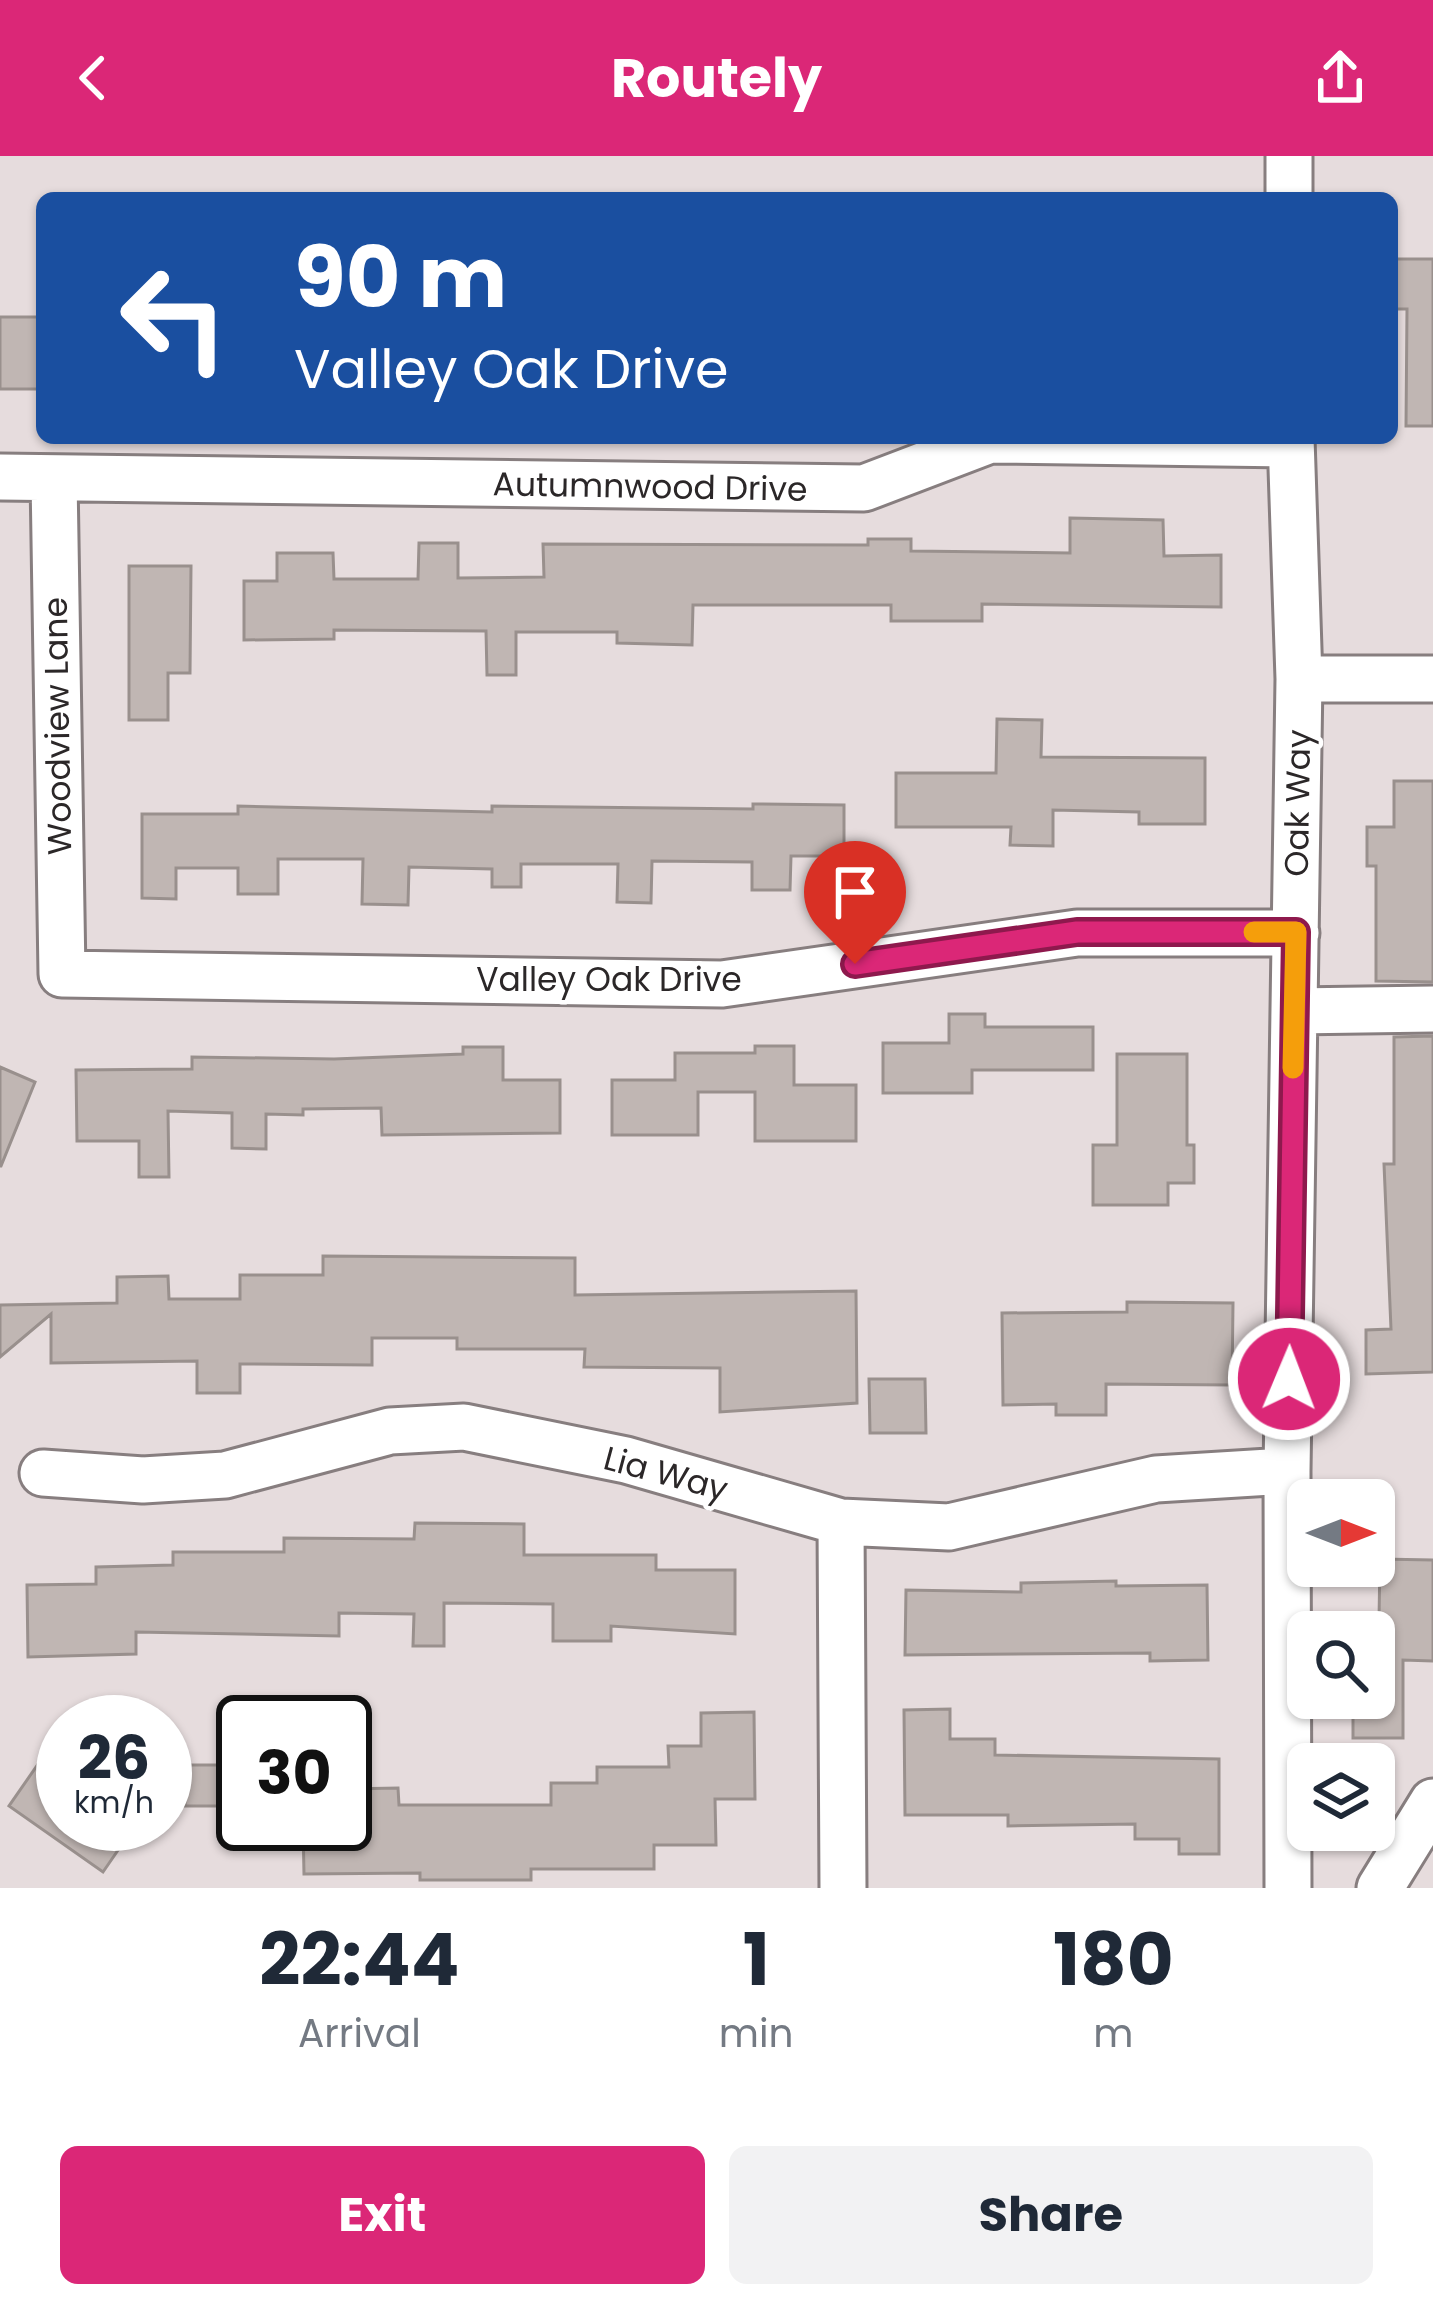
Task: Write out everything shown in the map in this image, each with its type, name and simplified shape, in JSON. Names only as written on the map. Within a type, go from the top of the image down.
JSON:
[{"type":"street","points":[[1289,156],[1289,192]]},
{"type":"street","name":"Autumnwood Drive","points":[[0,477],[864,488],[980,444]]},
{"type":"street","name":"Oak Way","points":[[1288,1888],[1287,1471],[1299,679],[1291,444]]},
{"type":"street","name":"Woodview Lane","points":[[54,478],[62,974]]},
{"type":"street","points":[[1299,679],[1433,679]]},
{"type":"street","name":"Valley Oak Drive","points":[[62,974],[722,984],[1077,932],[1296,932]]},
{"type":"street","points":[[1294,1011],[1433,1010]]},
{"type":"street","name":"Lia Way","points":[[43,1473],[143,1480],[225,1475],[390,1431],[464,1427],[626,1460],[841,1522],[949,1527],[1156,1478],[1287,1471]]},
{"type":"street","points":[[841,1522],[843,1888]]},
{"type":"street","points":[[1380,1888],[1433,1802]]},
{"type":"building","points":[[1398,259],[1433,259],[1433,426],[1406,426],[1407,309],[1398,309]]},
{"type":"building","points":[[0,317],[36,317],[36,389],[0,389]]},
{"type":"building","points":[[1070,518],[1163,520],[1164,556],[1221,555],[1221,607],[982,604],[982,621],[891,621],[891,605],[693,605],[692,645],[617,643],[617,632],[516,632],[516,675],[487,675],[486,631],[334,630],[334,639],[244,640],[244,581],[277,581],[277,553],[333,553],[334,579],[418,579],[419,543],[458,543],[458,578],[544,577],[543,544],[868,545],[868,539],[911,539],[911,551],[1070,553]]},
{"type":"building","points":[[129,566],[191,566],[190,673],[168,673],[168,720],[129,720]]},
{"type":"building","points":[[997,719],[1042,720],[1041,757],[1205,758],[1205,824],[1139,824],[1139,812],[1053,810],[1053,846],[1010,845],[1011,827],[896,827],[896,773],[996,773]]},
{"type":"building","points":[[1394,781],[1433,781],[1433,982],[1376,981],[1376,866],[1367,866],[1367,827],[1394,827]]},
{"type":"building","points":[[753,804],[844,805],[844,856],[791,856],[790,890],[752,890],[752,862],[652,861],[651,903],[617,902],[618,864],[521,864],[521,887],[492,887],[492,869],[409,867],[408,905],[362,904],[363,859],[278,859],[278,894],[238,894],[238,868],[176,868],[176,899],[142,898],[142,814],[238,814],[238,806],[492,812],[492,806],[753,809]]},
{"type":"building","points":[[949,1014],[985,1014],[985,1027],[1093,1027],[1093,1070],[972,1070],[972,1093],[883,1093],[883,1043],[949,1043]]},
{"type":"building","points":[[1433,1036],[1433,1372],[1366,1374],[1366,1330],[1391,1329],[1384,1164],[1394,1164],[1394,1037]]},
{"type":"building","points":[[755,1046],[794,1046],[794,1085],[856,1085],[856,1141],[755,1141],[755,1092],[698,1092],[698,1135],[612,1135],[612,1080],[675,1080],[675,1053],[755,1053]]},
{"type":"building","points":[[463,1047],[503,1047],[503,1080],[560,1080],[560,1133],[382,1135],[381,1108],[303,1109],[303,1115],[266,1114],[266,1149],[232,1148],[232,1113],[168,1111],[169,1177],[139,1177],[139,1141],[77,1141],[76,1070],[192,1069],[192,1057],[463,1054]]},
{"type":"building","points":[[1117,1054],[1187,1054],[1187,1145],[1194,1145],[1194,1183],[1168,1183],[1168,1205],[1093,1205],[1093,1145],[1117,1145]]},
{"type":"building","points":[[0,1067],[35,1082],[1,1166],[0,1166]]},
{"type":"building","points":[[323,1256],[575,1258],[575,1295],[856,1291],[857,1403],[720,1412],[720,1368],[584,1367],[585,1349],[457,1349],[457,1338],[372,1338],[372,1365],[240,1364],[240,1393],[197,1393],[197,1361],[51,1363],[51,1314],[0,1357],[0,1305],[117,1303],[117,1277],[168,1276],[169,1299],[240,1299],[240,1275],[323,1275]]},
{"type":"building","points":[[1127,1302],[1233,1303],[1232,1385],[1106,1384],[1106,1415],[1056,1415],[1056,1404],[1003,1405],[1002,1313],[1127,1312]]},
{"type":"building","points":[[869,1379],[925,1379],[926,1433],[870,1433]]},
{"type":"building","points":[[415,1523],[524,1524],[524,1555],[656,1555],[656,1570],[735,1570],[735,1634],[611,1626],[611,1641],[553,1641],[553,1604],[444,1603],[444,1646],[413,1646],[414,1614],[339,1613],[339,1636],[136,1632],[136,1654],[28,1657],[27,1585],[96,1584],[96,1567],[173,1565],[173,1552],[284,1552],[284,1538],[414,1539]]},
{"type":"building","points":[[1395,1559],[1433,1560],[1433,1661],[1403,1660],[1403,1738],[1353,1738],[1353,1719],[1395,1719],[1395,1611],[1379,1611],[1380,1587],[1395,1587]]},
{"type":"building","points":[[1116,1581],[1116,1586],[1207,1585],[1208,1660],[1150,1661],[1150,1653],[905,1655],[906,1590],[1021,1592],[1021,1583]]},
{"type":"building","points":[[950,1709],[950,1739],[995,1739],[995,1755],[1219,1759],[1219,1854],[1179,1854],[1179,1839],[1135,1839],[1135,1824],[1008,1826],[1008,1815],[905,1815],[904,1710]]},
{"type":"building","points":[[754,1712],[755,1799],[715,1799],[716,1845],[654,1845],[654,1869],[531,1869],[531,1880],[420,1880],[420,1873],[304,1874],[304,1851],[372,1851],[372,1788],[398,1788],[399,1805],[551,1805],[551,1783],[597,1783],[597,1767],[669,1767],[668,1746],[701,1746],[701,1713]]},
{"type":"building","points":[[192,1765],[216,1765],[216,1806],[192,1806]]},
{"type":"building","points":[[36,1767],[36,1825],[9,1806]]},
{"type":"building","points":[[73,1851],[117,1851],[103,1872]]},
{"type":"slow traffic","points":[[1254,932],[1296,932],[1293,1068]]},
{"type":"route","points":[[855,964],[1077,932],[1296,932],[1289,1379]]}]
